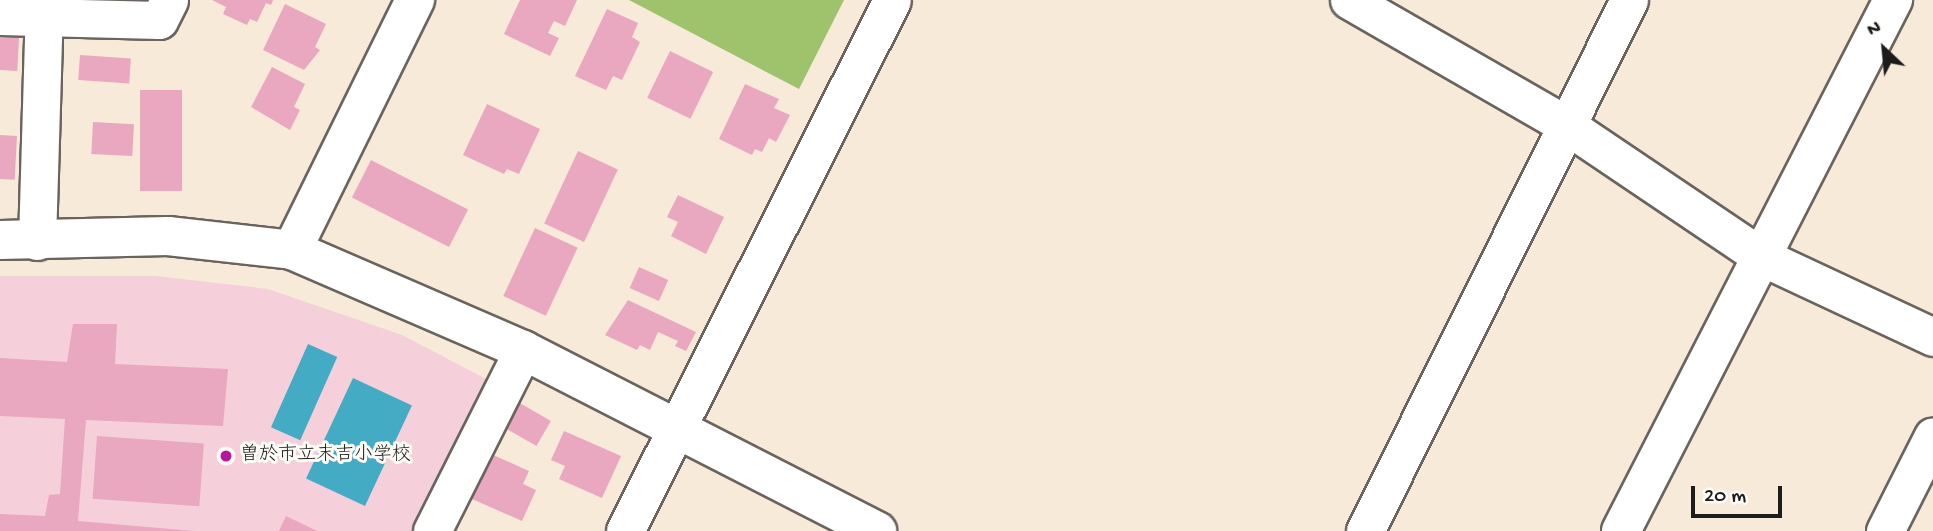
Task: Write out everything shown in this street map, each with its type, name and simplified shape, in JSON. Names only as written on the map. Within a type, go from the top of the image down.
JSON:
[{"type":"street","points":[[0,16],[44,8],[159,20],[169,0]]},
{"type":"street","points":[[292,250],[415,0]]},
{"type":"street","points":[[625,531],[892,0]]},
{"type":"street","points":[[1349,0],[1566,125],[1760,256],[1933,337]]},
{"type":"street","points":[[1364,531],[1629,0]]},
{"type":"street","points":[[1621,531],[1760,256],[1894,0]]},
{"type":"street","points":[[44,8],[18,241],[168,236],[292,250],[523,350],[675,432],[877,531]]},
{"type":"street","points":[[432,531],[523,350]]},
{"type":"street","points":[[1885,531],[1933,436]]},
{"type":"shaded area","name":"曽於市立末吉小学校","points":[[0,276],[156,276],[268,289],[402,335],[490,381],[415,531],[0,531]]},
{"type":"green space","points":[[629,0],[844,0],[799,89]]},
{"type":"water","points":[[308,344],[337,357],[300,440],[271,427]]},
{"type":"water","points":[[353,378],[412,405],[365,506],[306,479]]},
{"type":"building","points":[[212,0],[273,0],[271,5],[266,3],[257,22],[250,19],[247,25],[223,14],[226,7]]},
{"type":"building","points":[[520,0],[577,0],[565,26],[554,21],[548,33],[559,38],[550,56],[504,34]]},
{"type":"building","points":[[285,4],[326,24],[315,47],[320,50],[304,70],[263,50]]},
{"type":"building","points":[[607,9],[638,23],[632,37],[640,42],[622,80],[613,76],[606,90],[575,76]]},
{"type":"building","points":[[0,37],[19,38],[17,71],[0,70]]},
{"type":"building","points":[[670,51],[713,72],[690,119],[647,98]]},
{"type":"building","points":[[80,55],[131,59],[129,83],[78,80]]},
{"type":"building","points":[[272,67],[305,84],[294,107],[300,110],[290,130],[251,107]]},
{"type":"building","points":[[745,84],[779,99],[774,108],[790,115],[776,142],[769,138],[762,152],[755,149],[752,155],[719,139]]},
{"type":"building","points":[[140,90],[182,90],[182,191],[140,191]]},
{"type":"building","points":[[487,104],[540,129],[519,174],[507,169],[504,174],[463,155]]},
{"type":"building","points":[[93,122],[134,124],[132,156],[91,154]]},
{"type":"building","points":[[0,135],[17,136],[15,180],[0,179]]},
{"type":"building","points":[[578,151],[618,170],[584,242],[544,224]]},
{"type":"building","points":[[371,160],[468,209],[449,247],[352,197]]},
{"type":"building","points":[[678,195],[724,217],[706,254],[671,236],[678,222],[667,217]]},
{"type":"building","points":[[535,228],[578,248],[546,316],[503,296]]},
{"type":"building","points":[[639,267],[668,280],[659,301],[630,288]]},
{"type":"building","points":[[628,300],[696,332],[686,351],[675,346],[678,341],[658,332],[650,350],[640,345],[637,350],[605,335]]},
{"type":"building","points":[[73,324],[117,324],[115,364],[228,369],[223,426],[86,420],[78,521],[194,531],[0,531],[0,514],[45,516],[49,495],[60,494],[65,419],[0,416],[0,358],[67,362]]},
{"type":"building","points":[[518,402],[551,421],[536,446],[504,427]]},
{"type":"building","points":[[564,431],[621,456],[602,498],[559,479],[565,466],[551,460]]},
{"type":"building","points":[[97,436],[204,443],[199,506],[93,499]]},
{"type":"building","points":[[491,454],[529,471],[523,484],[536,490],[522,521],[472,499]]},
{"type":"building","points":[[286,516],[317,531],[279,531]]},
{"type":"place","name":"曽於市立末吉小学校","points":[[226,456]]}]
